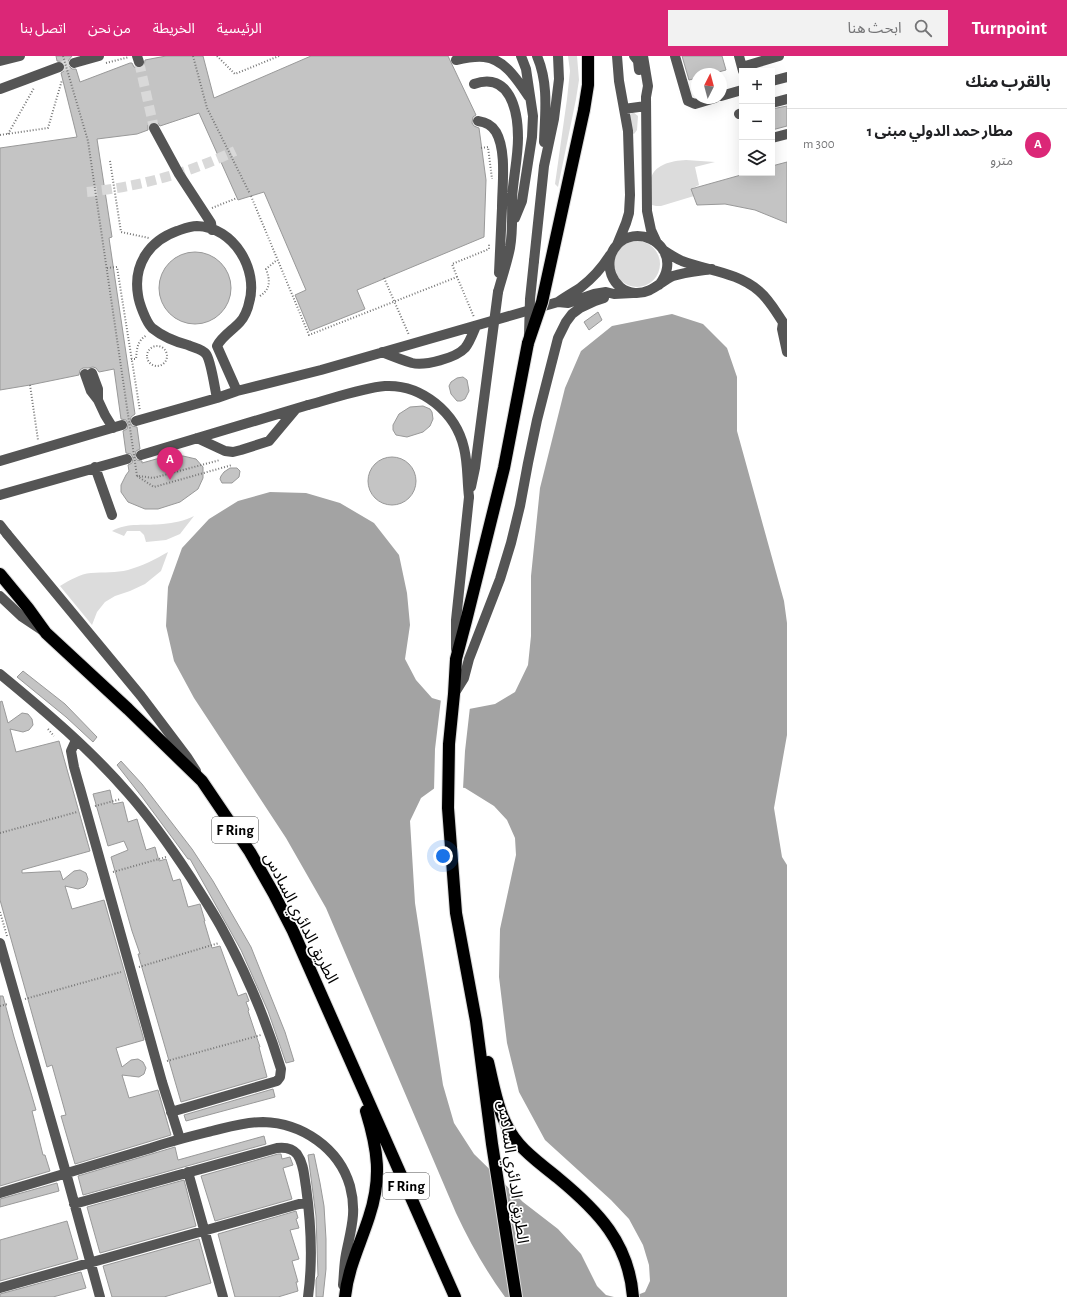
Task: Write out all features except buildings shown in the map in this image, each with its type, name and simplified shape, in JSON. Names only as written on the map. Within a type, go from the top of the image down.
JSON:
[{"type":"highway","name":"الطريق الدائري السادس","points":[[516,1297],[492,1144],[476,1021],[456,913],[448,808],[449,744],[454,699],[456,659],[504,468],[528,342],[542,302],[584,110],[588,85],[588,56]]},
{"type":"highway","name":"الطريق الدائري السادس","points":[[0,574],[46,633],[202,781],[250,852],[293,931],[455,1297]]},
{"type":"highway","points":[[476,1021],[487,1055],[500,1111],[508,1129],[519,1144],[578,1194],[606,1225],[623,1252],[629,1271],[632,1291]]},
{"type":"highway","points":[[345,1297],[349,1272],[369,1217],[374,1201],[377,1183],[375,1145],[357,1075]]},
{"type":"lane","points":[[0,61],[20,56]]},
{"type":"lane","points":[[74,63],[99,56]]},
{"type":"lane","points":[[456,60],[483,56],[493,58],[502,64],[514,76],[531,100]]},
{"type":"lane","points":[[513,224],[522,201],[532,137],[533,116],[526,69],[521,56]]},
{"type":"lane","points":[[528,342],[530,298],[544,166],[546,97],[542,67],[537,56]]},
{"type":"lane","points":[[544,166],[560,79],[558,56]]},
{"type":"lane","points":[[617,56],[619,81],[628,136],[630,205],[626,223],[614,249],[609,266],[612,278],[618,285],[633,293]]},
{"type":"lane","points":[[634,56],[638,62],[646,102]]},
{"type":"lane","points":[[643,56],[648,86],[646,102],[647,211],[652,230],[667,259],[667,268],[659,285]]},
{"type":"lane","points":[[675,56],[688,101],[691,102]]},
{"type":"lane","points":[[739,56],[743,68]]},
{"type":"lane","points":[[746,68],[779,56]]},
{"type":"lane","points":[[0,89],[59,67]]},
{"type":"lane","points":[[775,80],[787,77]]},
{"type":"lane","points":[[474,84],[482,81],[491,81],[499,84],[506,90],[511,98],[517,120],[518,139],[512,200],[513,224],[510,248],[498,292]]},
{"type":"lane","points":[[727,94],[739,91]]},
{"type":"lane","points":[[775,102],[787,99]]},
{"type":"lane","points":[[624,109],[646,102]]},
{"type":"lane","points":[[456,659],[456,620],[468,497],[475,468],[498,292],[503,179],[501,144],[496,131],[485,122],[478,121]]},
{"type":"lane","points":[[154,128],[179,174],[211,223],[212,230]]},
{"type":"lane","points":[[775,137],[787,134]]},
{"type":"lane","points":[[217,398],[208,356],[202,350],[175,341],[152,328],[138,297],[138,272],[141,262],[149,250],[167,235],[193,226],[199,226],[223,234],[243,254],[250,269],[252,285],[250,303],[247,310],[241,321],[216,346],[237,391]]},
{"type":"lane","points":[[558,302],[597,274],[614,249],[624,239],[632,236],[641,236],[650,238],[682,261],[736,277],[760,292],[785,325],[782,329],[787,352]]},
{"type":"lane","points":[[139,420],[237,391],[321,370],[558,302],[568,303],[594,294],[606,292],[614,294],[643,293],[673,277],[712,269]]},
{"type":"lane","points":[[454,699],[464,678],[469,659],[500,579],[511,543],[537,420],[558,338],[572,314],[595,300],[614,294]]},
{"type":"lane","points":[[382,352],[411,363],[418,364],[445,358],[464,350],[468,345],[476,326]]},
{"type":"lane","points":[[0,461],[118,426],[105,414],[98,400],[98,389],[88,374]]},
{"type":"lane","points":[[141,455],[367,389],[385,386],[404,388],[419,393],[430,399],[448,415],[456,427],[461,438],[466,458],[468,497]]},
{"type":"lane","points":[[197,438],[226,451],[233,452],[241,450],[269,441],[295,410]]},
{"type":"lane","points":[[0,495],[127,459]]},
{"type":"lane","points":[[95,467],[112,515]]},
{"type":"lane","points":[[0,525],[141,696],[187,757],[202,781]]},
{"type":"lane","points":[[0,596],[21,616],[46,633]]},
{"type":"lane","points":[[0,674],[33,701],[76,740],[125,796],[147,815],[171,854],[203,897],[223,943],[249,985],[263,1034],[281,1069],[280,1077],[277,1081],[171,1112]]},
{"type":"lane","points":[[76,740],[72,748],[71,755],[157,1064],[180,1139]]},
{"type":"lane","points":[[0,943],[100,1297]]},
{"type":"lane","points":[[0,1192],[66,1174],[180,1139],[237,1125],[264,1122],[297,1128],[318,1140],[328,1149],[337,1160],[349,1184],[353,1200],[353,1216],[352,1229],[344,1263],[343,1286],[345,1297]]},
{"type":"lane","points":[[74,1204],[277,1148],[289,1149],[297,1154],[302,1163],[308,1203],[311,1268],[308,1297]]},
{"type":"lane","points":[[188,1172],[223,1297]]},
{"type":"lane","points":[[0,1288],[299,1204],[308,1203]]},
{"type":"path","points":[[63,56],[88,141],[137,476],[154,487],[232,466]]},
{"type":"path","points":[[193,56],[207,108],[250,195],[309,335],[457,278]]},
{"type":"path","points":[[217,56],[235,74],[279,56]]},
{"type":"path","points":[[0,135],[48,128],[62,80]]},
{"type":"path","points":[[8,134],[37,82]]},
{"type":"path","points":[[481,148],[488,148],[493,184]]},
{"type":"path","points":[[110,161],[121,232],[150,238]]},
{"type":"path","points":[[212,208],[237,198]]},
{"type":"path","points":[[476,326],[472,312],[452,264],[489,249],[490,242]]},
{"type":"path","points":[[257,298],[268,289],[270,280],[266,269],[277,259]]},
{"type":"path","points":[[107,268],[117,267],[139,420]]},
{"type":"path","points":[[384,278],[413,343]]},
{"type":"path","points":[[131,360],[136,359],[139,341],[148,334]]},
{"type":"path","points":[[157,345],[164,348],[168,355],[165,363],[158,366],[150,363],[147,356],[149,349],[157,345]]},
{"type":"path","points":[[30,385],[39,450]]},
{"type":"path","points":[[137,476],[153,478],[224,459]]},
{"type":"path","points":[[117,794],[125,796]]},
{"type":"path","points":[[0,833],[86,810],[125,796]]},
{"type":"path","points":[[163,851],[171,854]]},
{"type":"path","points":[[104,874],[171,854]]},
{"type":"path","points":[[217,938],[223,943]]},
{"type":"path","points":[[0,1006],[223,943]]},
{"type":"path","points":[[257,1029],[263,1034]]},
{"type":"path","points":[[261,1041],[263,1034]]},
{"type":"path","points":[[157,1064],[263,1034]]},
{"type":"shaded area","points":[[568,56],[577,56],[579,80],[558,187],[555,184],[570,71]]},
{"type":"shaded area","points":[[633,112],[638,116],[637,130],[634,134],[632,133],[630,115]]},
{"type":"shaded area","points":[[686,160],[715,162],[695,167],[699,185],[691,189],[694,196],[661,206],[652,205],[650,182],[655,171],[659,167],[674,161]]},
{"type":"shaded area","points":[[637,241],[650,245],[656,251],[660,264],[656,277],[650,283],[637,287],[624,283],[618,277],[614,264],[618,251],[624,245]]},
{"type":"shaded area","points":[[672,314],[703,324],[727,348],[737,377],[737,431],[784,601],[787,623],[787,735],[774,808],[782,857],[787,865],[787,1297],[632,1297],[645,1292],[650,1281],[649,1265],[643,1245],[629,1219],[611,1200],[545,1140],[519,1092],[507,1043],[499,977],[500,929],[516,855],[515,838],[507,820],[494,806],[465,788],[439,785],[421,798],[410,821],[415,903],[443,1085],[454,1123],[474,1154],[523,1202],[558,1229],[581,1254],[597,1286],[606,1295],[614,1297],[505,1297],[491,1277],[456,1213],[326,908],[286,838],[194,698],[174,661],[166,626],[168,587],[182,548],[209,519],[238,501],[270,492],[306,493],[340,503],[374,523],[399,555],[407,593],[410,625],[405,659],[416,680],[432,698],[469,709],[495,704],[515,692],[528,665],[531,636],[531,576],[540,488],[565,388],[581,351],[612,326]]},
{"type":"shaded area","points":[[194,516],[180,534],[166,540],[146,542],[144,535],[140,531],[127,531],[124,536],[112,531],[124,526],[157,525],[175,522]]},
{"type":"shaded area","points":[[168,552],[161,571],[145,584],[115,596],[105,602],[97,612],[92,625],[60,586],[75,578],[91,573],[119,572],[128,570],[149,562]]},
{"type":"pier","points":[[441,699],[470,707],[465,751],[463,789],[440,787],[434,791],[435,749]]},
{"type":"tunnel","points":[[139,62],[154,128]]},
{"type":"tunnel","points":[[59,67],[74,63]]},
{"type":"tunnel","points":[[87,192],[125,187],[163,178],[200,166],[235,151]]},
{"type":"place","name":"مطار حمد الدولي مبنى 1","points":[[170,480]]}]
